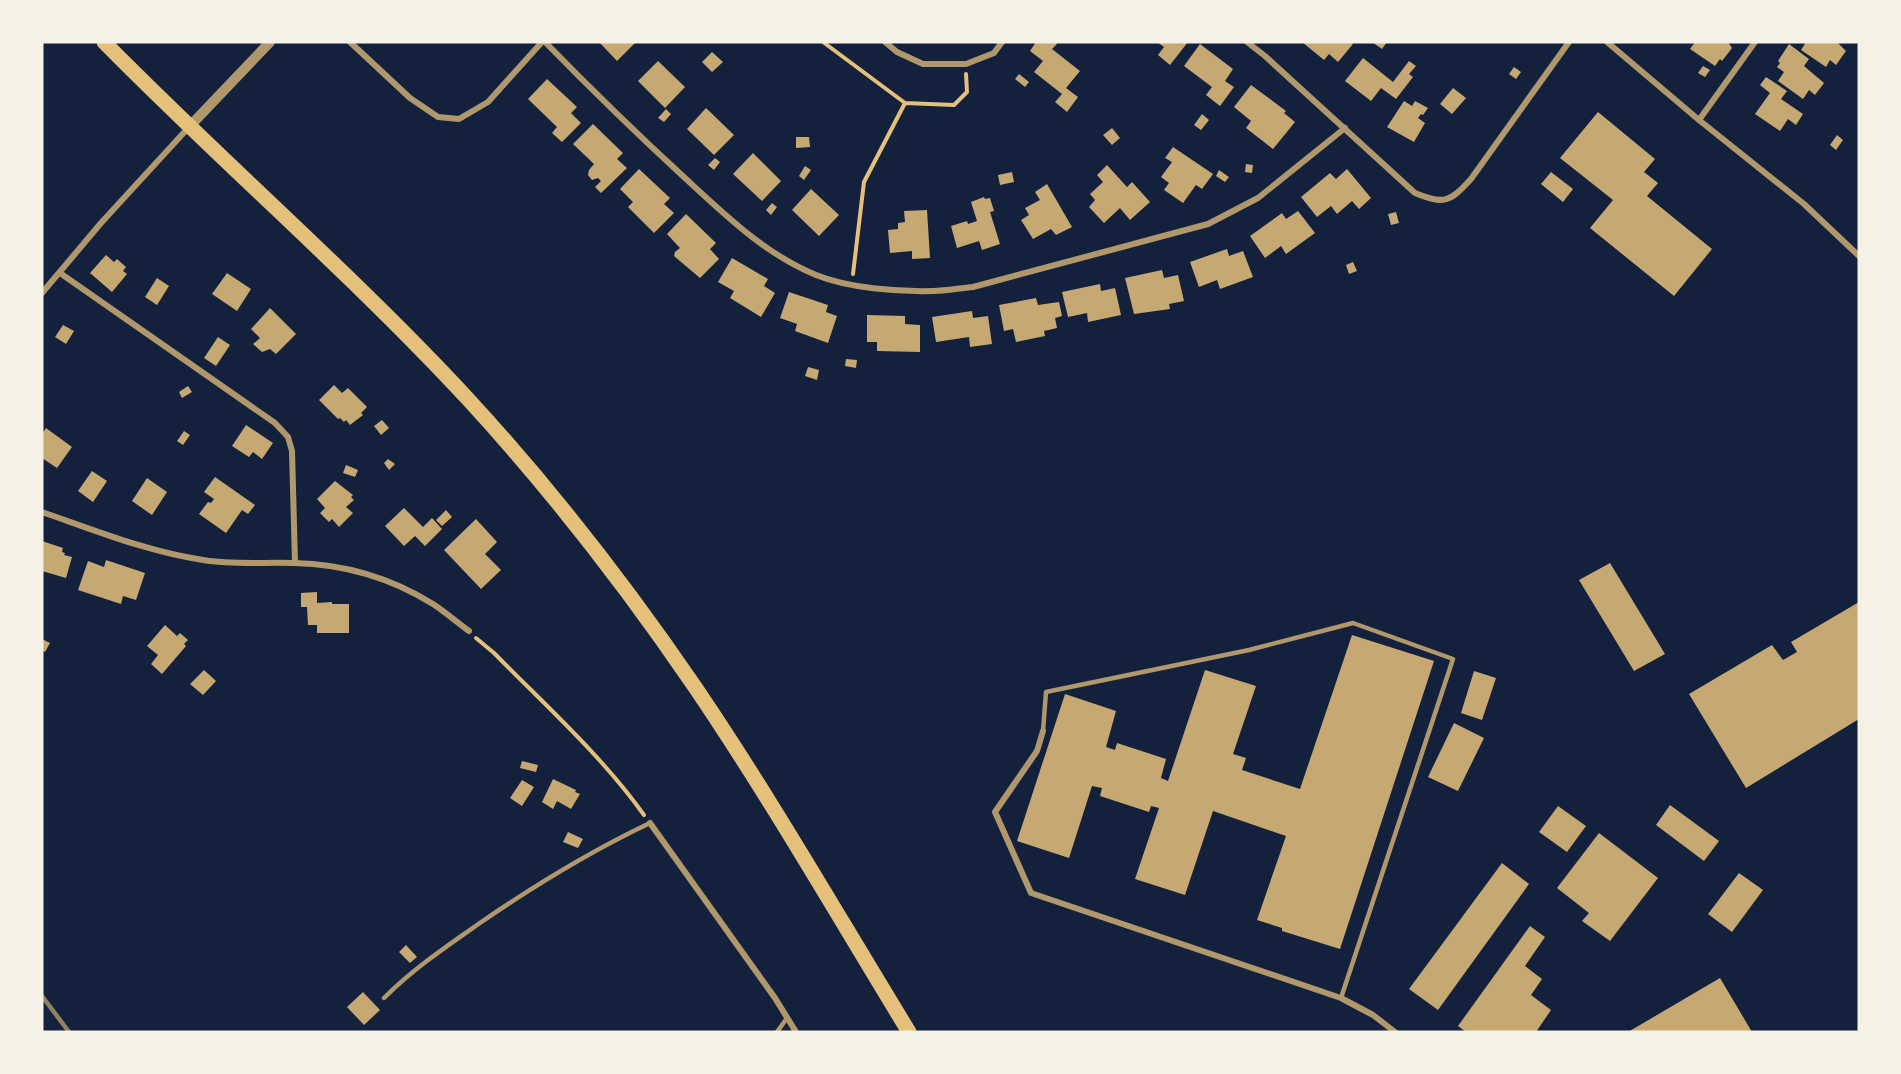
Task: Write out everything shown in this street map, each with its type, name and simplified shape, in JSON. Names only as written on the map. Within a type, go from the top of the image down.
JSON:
[{"type":"main road","points":[[104,42],[189,127],[341,270],[468,399],[548,493],[645,616],[696,688],[768,800],[909,1032]]},
{"type":"street","points":[[42,293],[189,127],[270,42]]},
{"type":"street","points":[[350,42],[410,98],[438,117],[459,119],[488,102],[544,42],[664,158],[756,241],[784,259],[817,275],[852,284],[894,290],[934,291],[973,286],[1208,224],[1258,198],[1345,128]]},
{"type":"street","points":[[885,42],[897,52],[923,64],[966,64],[994,53],[1002,42]]},
{"type":"street","points":[[1247,42],[1266,56],[1415,193],[1435,201],[1456,197],[1569,42]]},
{"type":"street","points":[[1607,42],[1699,120],[1804,204],[1859,256]]},
{"type":"street","points":[[1699,120],[1755,42]]},
{"type":"street","points":[[60,273],[275,423],[288,437],[292,451],[295,563]]},
{"type":"street","points":[[42,512],[171,553],[204,560],[324,564],[362,572],[400,586],[434,604],[469,632]]},
{"type":"street","points":[[1043,732],[1037,751],[995,812],[1031,893],[1341,998],[1373,1015],[1395,1032]]},
{"type":"street","points":[[650,824],[746,957],[796,1032]]},
{"type":"lane","points":[[1043,732],[1046,692],[1249,650],[1353,623],[1453,659],[1341,998]]},
{"type":"lane","points":[[384,998],[408,974],[507,905],[589,853],[650,824]]},
{"type":"lane","points":[[777,1032],[787,1018]]},
{"type":"path","points":[[823,42],[905,103],[954,105],[967,92],[966,64]]},
{"type":"path","points":[[852,284],[864,182],[905,103]]},
{"type":"path","points":[[469,632],[552,712],[630,796],[650,824]]},
{"type":"building","points":[[599,42],[636,42],[617,61]]},
{"type":"building","points":[[1036,42],[1055,42],[1057,44],[1052,49],[1080,71],[1066,88],[1078,97],[1067,112],[1055,102],[1062,94],[1034,72],[1043,61],[1030,51]]},
{"type":"building","points":[[1157,42],[1188,42],[1170,65],[1158,55],[1164,47]]},
{"type":"building","points":[[1302,42],[1350,42],[1353,44],[1338,62],[1329,54],[1324,60]]},
{"type":"building","points":[[1372,42],[1387,42],[1382,49]]},
{"type":"building","points":[[1695,42],[1728,42],[1732,48],[1715,66],[1690,49]]},
{"type":"building","points":[[1806,42],[1837,42],[1846,51],[1836,65],[1830,60],[1826,67],[1801,50]]},
{"type":"building","points":[[1200,44],[1233,69],[1225,81],[1234,87],[1220,106],[1206,95],[1212,87],[1184,66]]},
{"type":"building","points":[[1789,44],[1809,59],[1804,66],[1824,83],[1815,95],[1809,90],[1803,99],[1778,81],[1784,72],[1777,67],[1780,63],[1778,61]]},
{"type":"building","points":[[712,52],[723,62],[712,72],[702,62]]},
{"type":"building","points":[[1363,58],[1393,82],[1409,61],[1416,66],[1409,74],[1413,77],[1396,99],[1381,88],[1371,101],[1345,81]]},
{"type":"building","points":[[658,61],[685,87],[665,108],[638,81]]},
{"type":"building","points":[[1703,66],[1710,70],[1705,77],[1698,73]]},
{"type":"building","points":[[1514,67],[1521,72],[1516,79],[1509,74]]},
{"type":"building","points":[[1019,74],[1029,82],[1025,87],[1015,79]]},
{"type":"building","points":[[1766,77],[1787,91],[1781,99],[1803,114],[1796,125],[1788,119],[1780,131],[1755,114],[1770,93],[1760,85]]},
{"type":"building","points":[[547,79],[577,107],[571,113],[581,123],[562,142],[552,133],[557,127],[528,99]]},
{"type":"building","points":[[1251,85],[1286,111],[1284,113],[1295,122],[1273,149],[1246,128],[1251,121],[1234,107]]},
{"type":"building","points":[[1453,88],[1466,98],[1452,114],[1440,104]]},
{"type":"building","points":[[1404,101],[1412,106],[1415,101],[1428,108],[1418,118],[1425,123],[1414,142],[1387,127]]},
{"type":"building","points":[[706,108],[734,135],[714,155],[687,129]]},
{"type":"building","points":[[666,109],[671,114],[664,122],[658,118]]},
{"type":"building","points":[[1598,112],[1655,159],[1644,172],[1658,183],[1647,196],[1712,249],[1674,296],[1590,228],[1613,200],[1560,158]]},
{"type":"building","points":[[1202,114],[1209,120],[1201,130],[1194,125]]},
{"type":"building","points":[[593,124],[623,153],[617,159],[627,168],[601,193],[595,187],[601,181],[598,178],[592,180],[588,175],[594,164],[573,144]]},
{"type":"building","points":[[1112,128],[1120,138],[1112,145],[1103,135]]},
{"type":"building","points":[[1837,135],[1843,140],[1836,150],[1830,145]]},
{"type":"building","points":[[796,137],[809,137],[810,147],[796,148]]},
{"type":"building","points":[[1173,147],[1213,174],[1202,189],[1196,185],[1183,203],[1164,190],[1169,183],[1161,177],[1172,162],[1165,158]]},
{"type":"building","points":[[753,153],[781,181],[762,201],[733,174]]},
{"type":"building","points":[[715,158],[720,162],[714,170],[708,165]]},
{"type":"building","points":[[1246,164],[1253,165],[1252,173],[1245,172]]},
{"type":"building","points":[[1107,165],[1127,187],[1132,182],[1150,202],[1130,220],[1120,208],[1104,223],[1089,207],[1095,200],[1090,194],[1103,182],[1097,175]]},
{"type":"building","points":[[805,166],[811,170],[804,180],[799,176]]},
{"type":"building","points":[[639,169],[670,198],[664,204],[674,213],[654,233],[628,207],[633,202],[620,189]]},
{"type":"building","points":[[1347,169],[1371,198],[1359,209],[1352,201],[1337,214],[1331,206],[1317,217],[1301,197],[1330,173],[1336,179]]},
{"type":"building","points":[[1219,170],[1229,177],[1225,182],[1216,176]]},
{"type":"building","points":[[1012,172],[1014,182],[1000,185],[998,175]]},
{"type":"building","points":[[1551,172],[1573,189],[1563,202],[1541,184]]},
{"type":"building","points":[[1047,184],[1072,227],[1056,235],[1051,229],[1033,239],[1021,220],[1029,215],[1025,208],[1040,200],[1035,192]]},
{"type":"building","points":[[811,189],[839,215],[819,236],[792,210]]},
{"type":"building","points":[[984,197],[985,199],[990,198],[994,211],[990,212],[1000,244],[982,250],[979,241],[957,248],[951,226],[967,221],[968,224],[977,221],[971,202]]},
{"type":"building","points":[[772,203],[777,207],[771,215],[766,210]]},
{"type":"building","points":[[927,210],[930,258],[912,259],[912,251],[890,253],[888,230],[898,229],[898,223],[905,222],[904,211]]},
{"type":"building","points":[[1298,211],[1315,233],[1286,254],[1281,246],[1265,258],[1250,236],[1282,213],[1286,219]]},
{"type":"building","points":[[1396,212],[1399,223],[1391,225],[1388,214]]},
{"type":"building","points":[[686,214],[716,243],[710,249],[719,259],[700,278],[674,256],[680,248],[667,234]]},
{"type":"building","points":[[1227,249],[1229,256],[1243,251],[1253,277],[1220,289],[1217,280],[1199,287],[1190,262]]},
{"type":"building","points":[[106,255],[114,262],[117,259],[126,267],[123,271],[127,274],[112,292],[90,273]]},
{"type":"building","points":[[732,258],[768,279],[764,286],[775,293],[761,317],[730,298],[734,291],[718,282]]},
{"type":"building","points":[[1353,262],[1357,271],[1349,274],[1346,265]]},
{"type":"building","points":[[1162,270],[1164,278],[1178,275],[1184,301],[1169,304],[1170,309],[1134,314],[1125,278]]},
{"type":"building","points":[[227,273],[251,289],[237,311],[212,294]]},
{"type":"building","points":[[157,278],[169,286],[157,305],[145,297]]},
{"type":"building","points":[[1100,284],[1101,291],[1115,288],[1121,315],[1088,322],[1087,313],[1068,317],[1062,292]]},
{"type":"building","points":[[789,292],[828,305],[826,312],[837,316],[828,343],[795,331],[797,324],[780,318]]},
{"type":"building","points":[[1036,298],[1038,305],[1059,302],[1062,316],[1055,318],[1057,328],[1044,331],[1045,336],[1016,342],[1013,329],[1004,331],[999,305]]},
{"type":"building","points":[[270,308],[296,334],[276,354],[270,349],[262,352],[253,344],[260,338],[251,329]]},
{"type":"building","points":[[972,311],[973,318],[988,316],[992,344],[970,347],[969,337],[936,342],[932,317]]},
{"type":"building","points":[[867,315],[905,316],[905,324],[920,325],[920,352],[877,351],[877,342],[867,342]]},
{"type":"building","points":[[63,325],[74,331],[66,344],[55,337]]},
{"type":"building","points":[[218,337],[230,345],[216,366],[204,358]]},
{"type":"building","points":[[846,359],[857,360],[856,368],[845,366]]},
{"type":"building","points":[[808,367],[819,370],[817,380],[805,376]]},
{"type":"building","points":[[334,385],[342,393],[348,388],[367,407],[361,413],[363,415],[350,425],[346,420],[344,422],[338,419],[319,400]]},
{"type":"building","points":[[188,386],[192,392],[182,398],[179,392]]},
{"type":"building","points":[[382,420],[389,428],[381,435],[374,426]]},
{"type":"building","points":[[246,425],[273,443],[262,459],[253,452],[249,457],[232,446]]},
{"type":"building","points":[[46,428],[72,447],[57,468],[42,458],[42,434]]},
{"type":"building","points":[[184,431],[190,435],[183,445],[177,441]]},
{"type":"building","points":[[388,459],[395,464],[389,470],[384,463]]},
{"type":"building","points":[[346,465],[358,470],[355,477],[343,473]]},
{"type":"building","points":[[92,471],[107,481],[93,502],[78,491]]},
{"type":"building","points":[[215,477],[255,505],[248,514],[242,510],[226,533],[199,514],[208,502],[211,503],[214,499],[204,492]]},
{"type":"building","points":[[147,478],[167,492],[152,515],[132,501]]},
{"type":"building","points":[[335,481],[353,495],[351,497],[354,500],[346,507],[353,513],[339,527],[332,519],[329,522],[320,513],[325,508],[317,499]]},
{"type":"building","points":[[404,508],[423,527],[432,518],[442,529],[425,546],[415,536],[404,546],[385,526]]},
{"type":"building","points":[[446,510],[452,517],[442,526],[436,520]]},
{"type":"building","points":[[476,519],[497,542],[485,554],[501,570],[481,589],[444,550]]},
{"type":"building","points":[[42,541],[63,548],[64,555],[72,557],[66,578],[42,571]]},
{"type":"building","points":[[106,560],[145,573],[136,600],[123,596],[121,604],[78,590],[88,561],[104,567]]},
{"type":"building","points":[[1610,563],[1665,654],[1634,671],[1579,580]]},
{"type":"building","points":[[317,592],[317,603],[349,604],[349,633],[317,633],[317,625],[308,625],[307,607],[301,607],[301,593]]},
{"type":"building","points":[[1859,602],[1859,719],[1746,788],[1689,694],[1772,645],[1783,660],[1797,652],[1791,642]]},
{"type":"building","points":[[165,625],[177,636],[180,633],[188,640],[184,644],[186,646],[162,674],[151,664],[158,655],[147,646]]},
{"type":"building","points":[[1352,635],[1434,661],[1340,949],[1282,931],[1282,928],[1257,920],[1286,836],[1213,811],[1185,895],[1135,879],[1159,808],[1151,806],[1149,812],[1100,796],[1102,788],[1092,786],[1069,858],[1017,841],[1065,694],[1116,711],[1106,747],[1115,750],[1117,743],[1166,759],[1161,778],[1168,781],[1205,670],[1256,686],[1233,754],[1246,758],[1242,770],[1300,789]]},
{"type":"building","points":[[42,639],[50,643],[45,652],[42,650]]},
{"type":"building","points":[[204,670],[216,681],[203,695],[190,684]]},
{"type":"building","points":[[1474,671],[1496,678],[1482,720],[1461,713]]},
{"type":"building","points":[[1454,723],[1484,738],[1458,791],[1428,777]]},
{"type":"building","points":[[522,761],[538,765],[536,772],[520,768]]},
{"type":"building","points":[[553,779],[580,794],[571,809],[557,801],[553,809],[542,802]]},
{"type":"building","points":[[522,780],[534,787],[522,806],[510,798]]},
{"type":"building","points":[[1670,805],[1719,841],[1704,861],[1656,825]]},
{"type":"building","points":[[1558,806],[1586,826],[1567,852],[1539,832]]},
{"type":"building","points":[[568,832],[583,839],[578,848],[563,842]]},
{"type":"building","points":[[1599,833],[1658,878],[1610,941],[1582,921],[1589,913],[1557,888]]},
{"type":"building","points":[[1502,863],[1529,884],[1438,1010],[1409,989]]},
{"type":"building","points":[[1739,873],[1763,890],[1732,932],[1708,914]]},
{"type":"building","points":[[1530,926],[1545,937],[1525,966],[1542,979],[1531,995],[1551,1010],[1536,1032],[1466,1032],[1458,1026]]},
{"type":"building","points":[[406,945],[417,957],[410,963],[399,952]]},
{"type":"building","points":[[1720,978],[1752,1032],[1628,1032]]},
{"type":"building","points":[[363,992],[380,1010],[364,1025],[347,1007]]},
{"type":"railway","points":[[42,996],[69,1032]]}]
